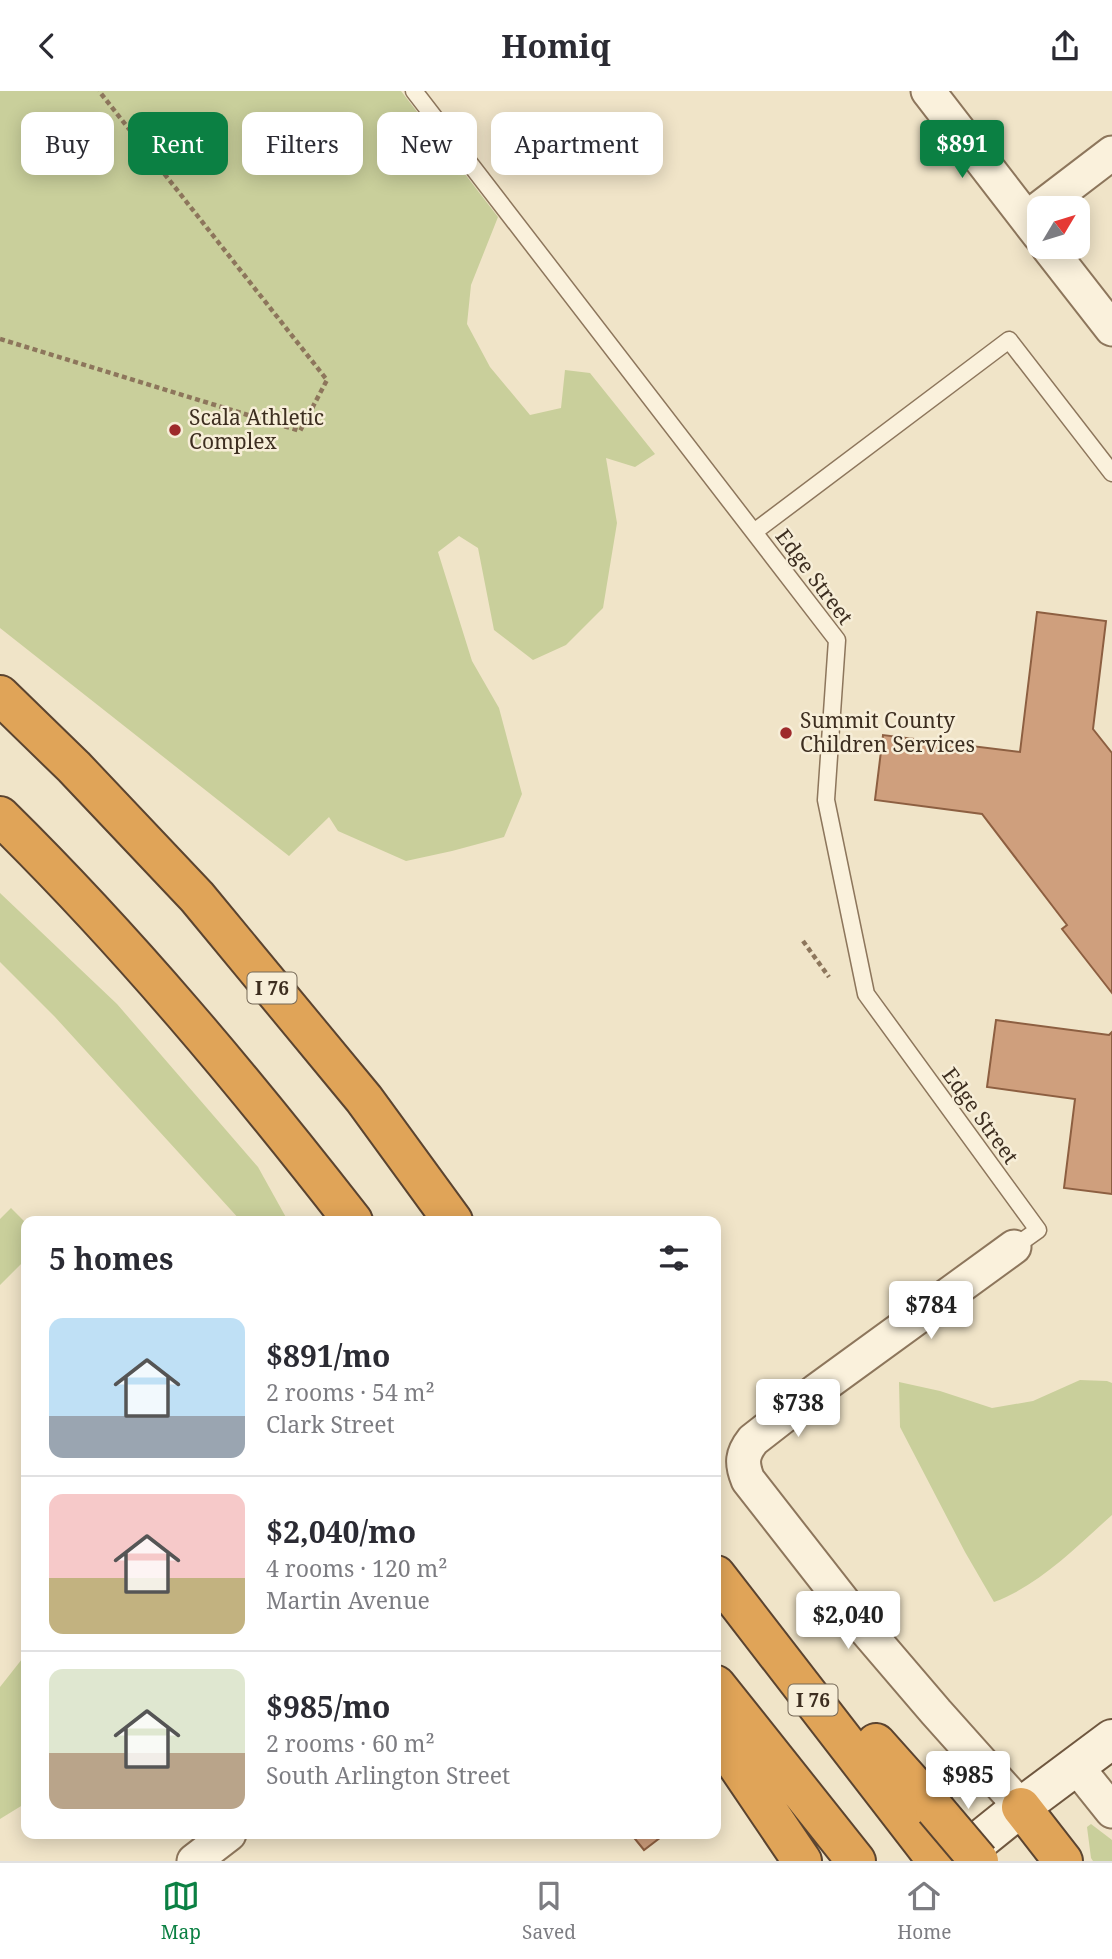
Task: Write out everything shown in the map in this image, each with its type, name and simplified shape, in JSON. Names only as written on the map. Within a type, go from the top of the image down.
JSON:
[{"type":"highway","name":"I 76","points":[[0,695],[74,767],[197,897],[364,1099],[449,1216]]},
{"type":"highway","points":[[0,816],[125,946],[218,1052],[349,1216]]},
{"type":"highway","points":[[721,1572],[922,1817],[979,1861]]},
{"type":"highway","name":"I 76","points":[[721,1581],[922,1817],[937,1861]]},
{"type":"highway","points":[[721,1691],[856,1861]]},
{"type":"highway","points":[[721,1741],[802,1861]]},
{"type":"highway","points":[[1021,1807],[1063,1861]]},
{"type":"main road","points":[[954,1861],[1112,1739]]},
{"type":"street","points":[[928,91],[1027,207]]},
{"type":"street","points":[[1062,196],[1112,153]]},
{"type":"street","points":[[1057,259],[1112,329]]},
{"type":"street","points":[[1021,1807],[859,1622],[748,1480],[742,1460],[753,1440],[1026,1238]]},
{"type":"street","points":[[1076,1766],[1112,1811]]},
{"type":"street","points":[[194,1861],[223,1839]]},
{"type":"lane","name":"Edge Street","points":[[414,91],[837,641],[826,800],[866,994],[1026,1238]]},
{"type":"lane","points":[[754,532],[1009,340],[1112,473]]},
{"type":"path","points":[[0,339],[300,431],[327,380],[99,91]]},
{"type":"path","points":[[803,941],[829,977]]},
{"type":"green space","name":"Scala Athletic Complex","points":[[0,91],[401,91],[417,112],[377,112],[377,175],[466,175],[498,217],[471,285],[467,324],[490,367],[530,415],[561,408],[565,370],[590,373],[655,454],[635,467],[606,458],[617,523],[603,608],[566,645],[533,660],[494,630],[478,548],[459,536],[438,552],[472,661],[499,708],[522,794],[504,837],[452,851],[406,861],[338,831],[329,817],[289,856],[0,628]]},
{"type":"green space","points":[[0,893],[117,1004],[258,1167],[285,1216],[236,1216],[55,1017],[0,962]]},
{"type":"green space","points":[[11,1208],[21,1218],[21,1264],[0,1285],[0,1219]]},
{"type":"green space","points":[[1080,1380],[1112,1383],[1112,1515],[1042,1575],[1011,1595],[994,1602],[900,1427],[899,1382],[940,1391],[992,1408],[1033,1401]]},
{"type":"green space","points":[[21,1660],[21,1806],[0,1819],[0,1687]]},
{"type":"green space","points":[[1091,1824],[1112,1840],[1112,1861],[1093,1861],[1091,1858],[1087,1827]]},
{"type":"building","points":[[1037,612],[1106,621],[1093,729],[1112,753],[1112,993],[1062,929],[1067,925],[982,814],[875,800],[883,735],[1020,752]]},
{"type":"building","points":[[996,1020],[1109,1035],[1112,1032],[1112,1194],[1064,1188],[1075,1099],[987,1087]]},
{"type":"building","points":[[635,1839],[658,1839],[644,1850]]},
{"type":"place","name":"Scala Athletic Complex","points":[[175,430]]},
{"type":"place","name":"Summit County Children Services","points":[[786,733]]}]
